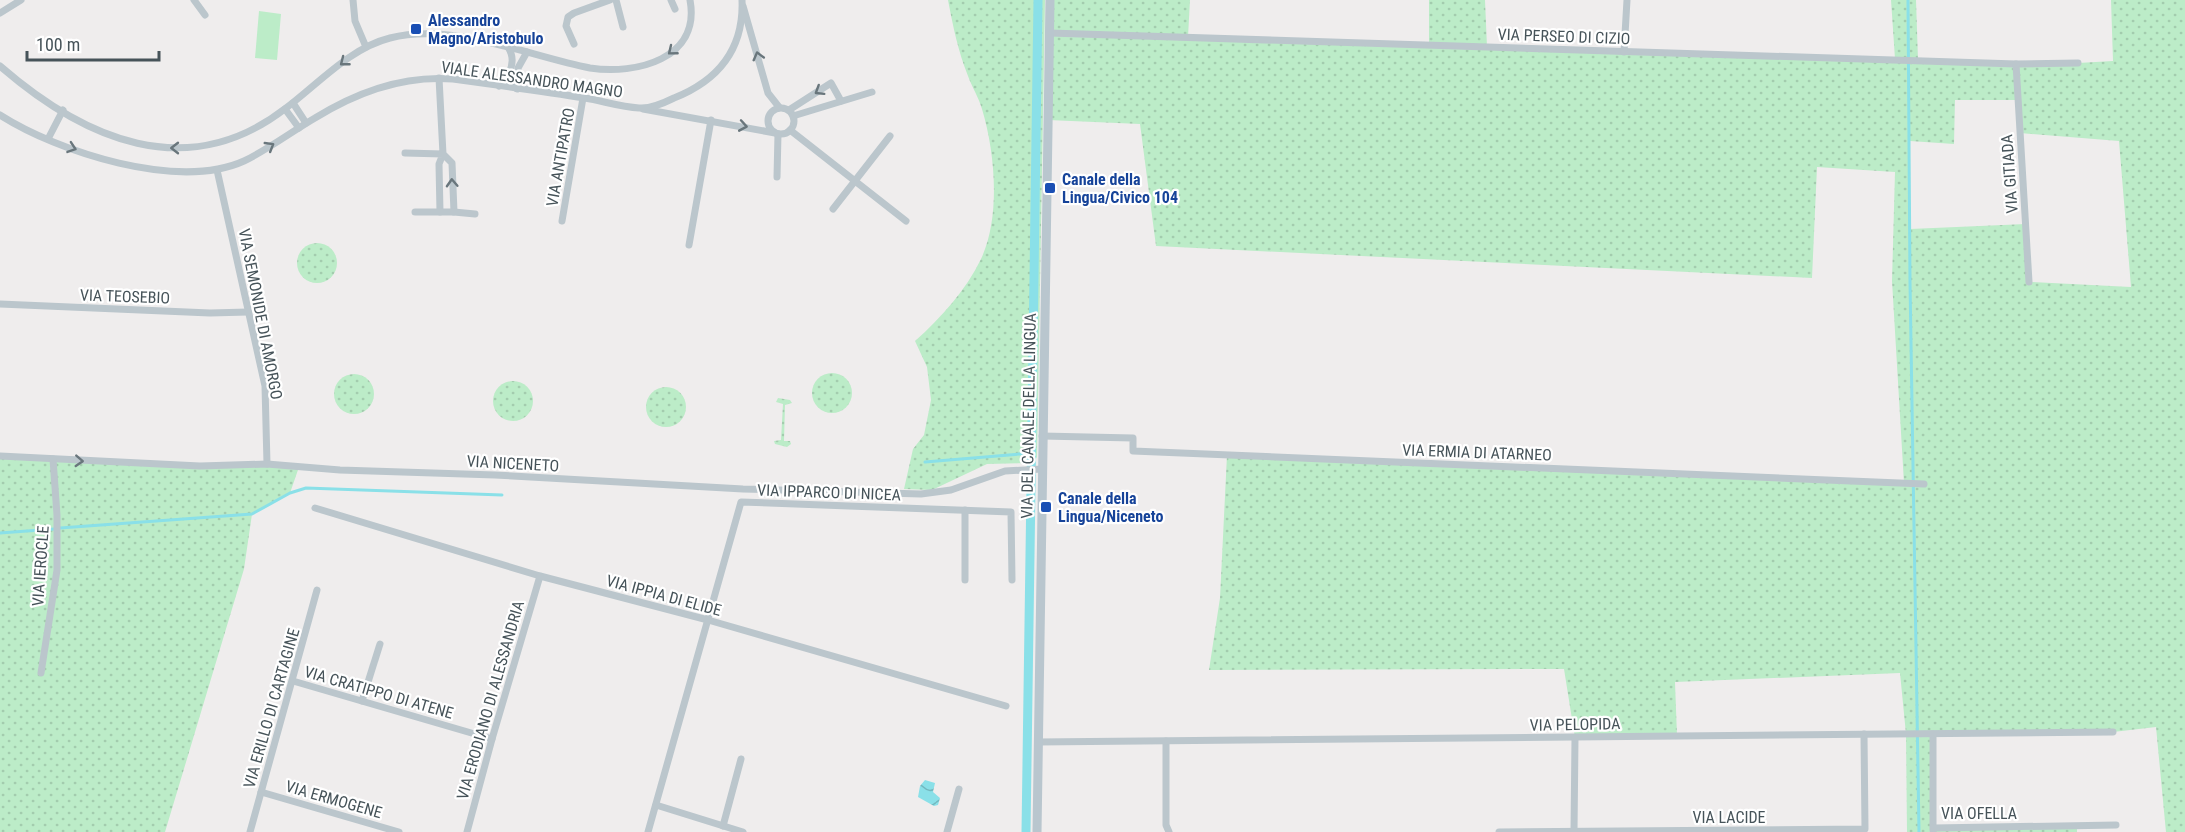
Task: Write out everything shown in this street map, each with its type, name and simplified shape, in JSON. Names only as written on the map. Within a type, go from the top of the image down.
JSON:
[{"type":"street","points":[[0,13],[21,0]]},
{"type":"street","points":[[194,0],[205,15]]},
{"type":"street","points":[[353,0],[354,18],[366,47]]},
{"type":"street","points":[[574,44],[566,26],[567,19],[574,13],[598,2],[610,0]]},
{"type":"street","points":[[616,0],[623,27]]},
{"type":"street","points":[[671,0],[675,9]]},
{"type":"street","name":"VIALE ALESSANDRO MAGNO","points":[[0,66],[28,88],[101,131],[144,146],[199,147],[230,139],[264,123],[366,47],[395,37],[418,34],[466,38],[602,69],[630,68],[649,64],[669,55],[684,40],[692,22],[690,0]]},
{"type":"street","name":"VIA DEL CANALE DELLA LINGUA","points":[[1037,832],[1038,469],[1042,435],[1050,0]]},
{"type":"street","points":[[1624,52],[1627,0]]},
{"type":"street","points":[[742,1],[768,93],[778,107],[791,113],[872,92]]},
{"type":"street","name":"VIALE ALESSANDRO MAGNO","points":[[0,114],[48,139],[94,156],[157,169],[188,172],[217,170],[252,156],[352,98],[403,81],[439,78],[583,98],[641,109],[664,103],[684,94],[719,69],[729,56],[737,39],[742,1]]},
{"type":"street","name":"VIA PERSEO DI CIZIO","points":[[1050,33],[2016,64],[2078,63]]},
{"type":"street","points":[[499,86],[506,78],[511,66],[512,55],[508,47]]},
{"type":"street","points":[[517,88],[518,68],[527,52]]},
{"type":"street","name":"VIA GITIADA","points":[[2016,64],[2029,282]]},
{"type":"street","points":[[439,78],[443,154],[439,164],[440,212]]},
{"type":"street","points":[[791,113],[831,83],[841,101]]},
{"type":"street","name":"VIA ANTIPATRO","points":[[562,221],[583,98]]},
{"type":"street","points":[[292,103],[306,123]]},
{"type":"street","points":[[776,133],[770,129],[767,121],[772,110],[778,107]]},
{"type":"street","points":[[285,109],[299,128]]},
{"type":"street","points":[[641,109],[784,134],[794,125],[791,113]]},
{"type":"street","points":[[48,139],[63,110]]},
{"type":"street","points":[[689,245],[711,120]]},
{"type":"street","points":[[790,130],[906,221]]},
{"type":"street","points":[[776,133],[777,177]]},
{"type":"street","points":[[832,209],[890,136]]},
{"type":"street","points":[[405,153],[443,154],[452,163],[454,212]]},
{"type":"street","name":"VIA SEMONIDE DI AMORGO","points":[[217,170],[265,386],[267,464]]},
{"type":"street","points":[[415,212],[475,214]]},
{"type":"street","name":"VIA TEOSEBIO","points":[[0,304],[210,313],[248,312]]},
{"type":"street","name":"VIA ERMIA DI ATARNEO","points":[[1042,435],[1133,438],[1133,451],[1924,484]]},
{"type":"street","name":"VIA NICENETO","points":[[0,456],[200,466],[267,464],[340,470],[506,476],[743,489],[933,493],[955,489],[1001,472],[1038,469]]},
{"type":"street","name":"VIA IEROCLE","points":[[41,674],[57,570],[57,515],[53,459]]},
{"type":"street","points":[[741,502],[743,489]]},
{"type":"street","name":"VIA IPPARCO DI NICEA","points":[[648,832],[741,502],[1011,512],[1012,580]]},
{"type":"street","name":"VIA IPPIA DI ELIDE","points":[[315,508],[540,576],[708,620],[1006,705]]},
{"type":"street","points":[[965,510],[965,580]]},
{"type":"street","name":"VIA ERODIANO DI ALESSANDRIA","points":[[467,832],[540,576]]},
{"type":"street","name":"VIA ERILLO DI CARTAGINE","points":[[250,832],[318,590]]},
{"type":"street","points":[[362,701],[380,644]]},
{"type":"street","name":"VIA CRATIPPO DI ATENE","points":[[293,681],[492,739]]},
{"type":"street","name":"VIA PELOPIDA","points":[[1038,742],[2113,732]]},
{"type":"street","name":"VIA LACIDE","points":[[1499,832],[1865,829],[1864,734]]},
{"type":"street","name":"VIA OFELLA","points":[[1933,734],[1933,830],[2116,825]]},
{"type":"street","points":[[1574,832],[1575,738]]},
{"type":"street","points":[[1166,741],[1166,825],[1169,832]]},
{"type":"street","points":[[723,826],[741,759]]},
{"type":"street","points":[[948,832],[959,789]]},
{"type":"street","name":"VIA ERMOGENE","points":[[261,792],[399,832]]},
{"type":"street","points":[[656,805],[744,832]]},
{"type":"green space","points":[[948,0],[1045,0],[1037,457],[1033,463],[987,464],[932,490],[904,489],[913,449],[924,435],[931,400],[927,367],[915,341],[952,303],[975,270],[987,242],[994,204],[993,164],[987,126],[961,57]]},
{"type":"green space","points":[[1050,0],[1190,0],[1188,37],[1429,45],[1429,0],[1485,0],[1487,47],[1895,59],[1891,0],[1916,0],[1918,60],[2078,63],[2113,61],[2111,0],[2185,0],[2185,832],[2166,832],[2156,727],[2113,732],[1933,734],[1934,828],[2077,826],[2077,832],[1907,832],[1906,734],[1900,673],[1675,682],[1677,736],[1575,738],[1564,669],[1209,670],[1220,598],[1227,455],[1904,483],[1892,281],[1895,172],[1817,167],[1812,278],[1156,246],[1140,124],[1048,120]],"holes":[[[1955,100],[2018,100],[2020,133],[2119,141],[2131,287],[2030,282],[2026,224],[1910,229],[1910,141],[1954,144]]]},
{"type":"green space","points":[[259,11],[281,14],[277,60],[255,58]]},
{"type":"green space","points":[[317,243],[325,244],[331,249],[336,255],[336,271],[331,277],[325,282],[317,283],[309,282],[303,277],[298,271],[297,263],[298,255],[303,249],[309,244]]},
{"type":"green space","points":[[832,373],[840,374],[846,379],[851,385],[851,401],[846,407],[840,412],[832,413],[824,412],[818,407],[813,401],[812,393],[813,385],[818,379],[824,374]]},
{"type":"green space","points":[[354,374],[362,375],[368,380],[373,386],[373,402],[368,408],[362,413],[354,414],[346,413],[340,408],[335,402],[334,394],[335,386],[340,380],[346,375]]},
{"type":"green space","points":[[513,381],[521,382],[527,387],[532,393],[532,409],[527,415],[521,420],[513,421],[505,420],[499,415],[494,409],[493,401],[494,393],[499,387],[505,382]]},
{"type":"green space","points":[[666,387],[674,388],[680,393],[685,399],[685,415],[680,421],[674,426],[666,427],[658,426],[652,421],[647,415],[646,407],[647,399],[652,393],[658,388]]},
{"type":"green space","points":[[778,398],[790,400],[792,403],[785,405],[784,441],[790,441],[791,444],[787,447],[775,444],[774,441],[781,440],[783,404],[776,402]]},
{"type":"green space","points":[[0,456],[299,467],[290,493],[252,514],[244,569],[165,832],[0,832]]},
{"type":"water","points":[[925,780],[935,783],[933,792],[940,798],[938,805],[934,806],[918,797],[920,786]]},
{"type":"waterway","points":[[1026,832],[1038,0]]},
{"type":"waterway","points":[[1908,0],[1919,832]]},
{"type":"waterway","points":[[925,462],[1032,453]]},
{"type":"waterway","points":[[60,528],[252,514],[290,493],[306,488],[502,495]]},
{"type":"waterway","points":[[0,533],[54,529]]},
{"type":"place","name":"Alessandro Magno/Aristobulo","points":[[416,29]]},
{"type":"place","name":"Canale della Lingua/Civico 104","points":[[1050,188]]},
{"type":"place","name":"Canale della Lingua/Niceneto","points":[[1046,507]]}]
